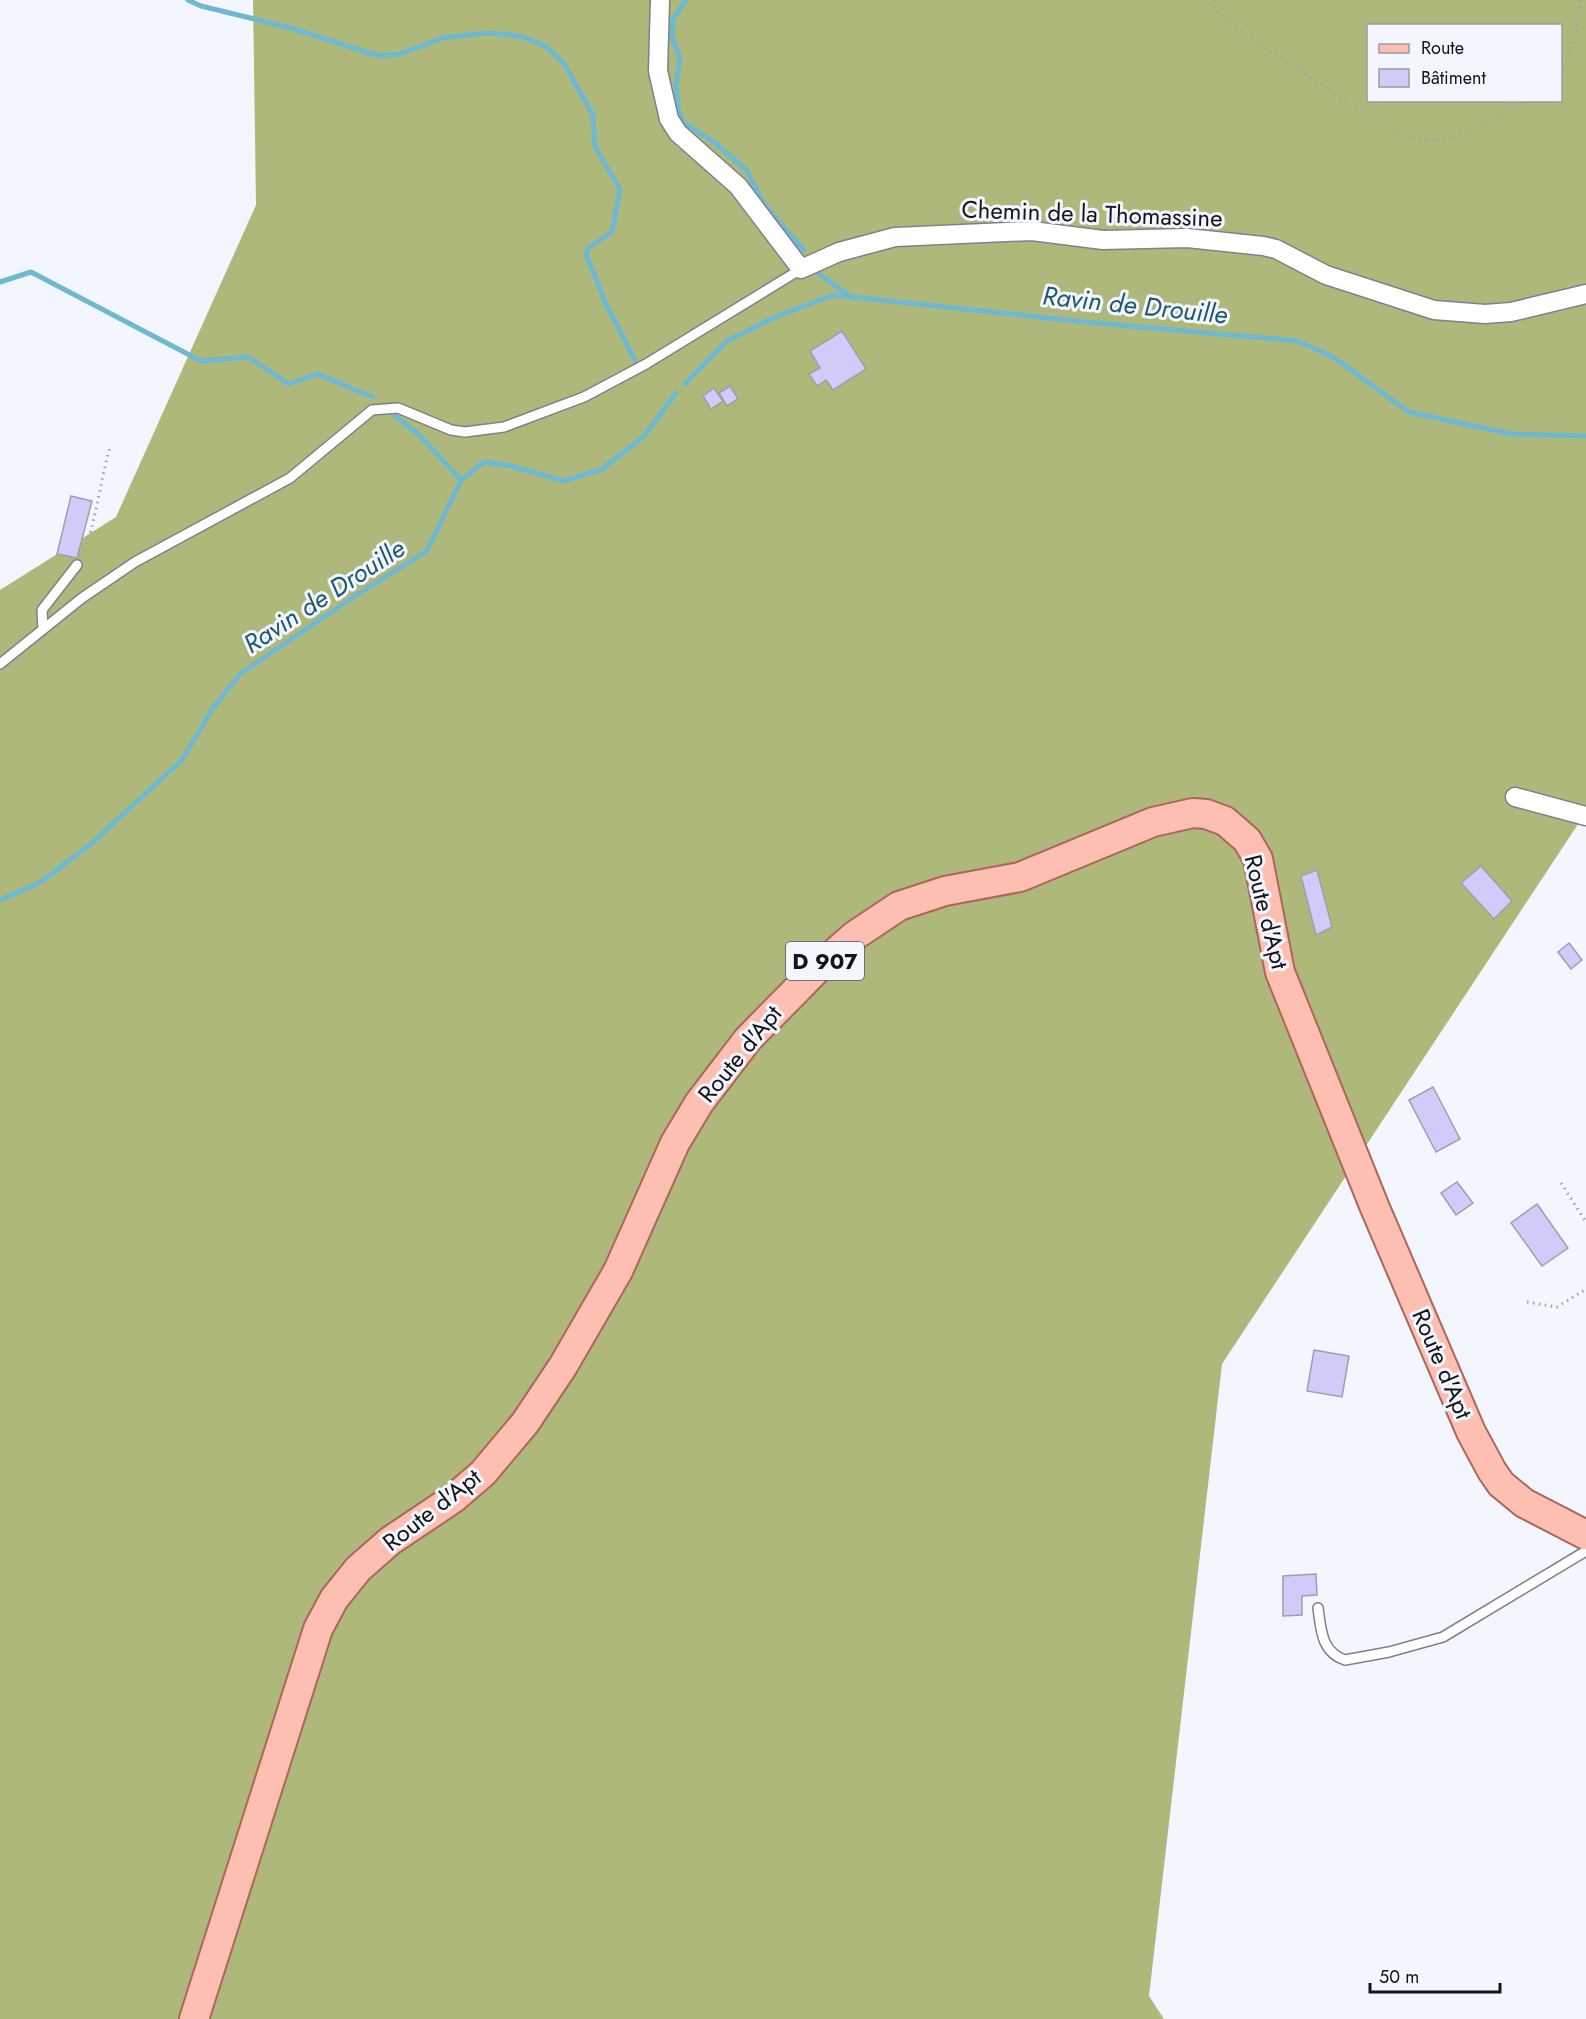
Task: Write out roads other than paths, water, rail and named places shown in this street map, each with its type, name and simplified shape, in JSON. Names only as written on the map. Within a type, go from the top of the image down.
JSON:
[{"type":"main road","name":"Route d'Apt","points":[[194,2019],[318,1629],[334,1599],[358,1569],[390,1541],[454,1498],[483,1473],[525,1423],[563,1366],[618,1271],[675,1143],[705,1095],[748,1039],[773,1011],[854,936],[882,916],[917,900],[945,891],[1020,878],[1173,816],[1206,814],[1225,821],[1236,829],[1258,860],[1280,972],[1471,1432],[1501,1484],[1524,1503],[1586,1535]]},
{"type":"street","points":[[660,0],[658,71],[669,118],[678,133],[733,180],[801,269]]},
{"type":"street","name":"Chemin de la Thomassine","points":[[801,269],[839,252],[895,237],[1032,231],[1103,240],[1187,238],[1263,246],[1276,249],[1326,275],[1434,310],[1485,314],[1511,312],[1586,294]]},
{"type":"street","points":[[1515,797],[1586,816]]},
{"type":"lane","points":[[0,664],[82,598],[135,562],[290,478],[372,410],[398,408],[451,430],[465,432],[514,423],[584,397],[646,364],[801,269]]},
{"type":"lane","points":[[43,629],[42,610],[77,565]]},
{"type":"lane","points":[[1318,1608],[1322,1638],[1327,1648],[1339,1658],[1345,1660],[1389,1652],[1443,1637],[1586,1551]]},
{"type":"waterway","points":[[188,0],[201,6],[291,28],[379,56],[400,54],[442,38],[487,33],[520,36],[545,46],[563,62],[593,115],[595,147],[620,189],[612,232],[588,248],[586,254],[606,304],[635,360]]},
{"type":"waterway","points":[[686,0],[673,19],[672,38],[680,57],[676,84],[678,110],[684,123],[714,142],[747,171],[765,206],[804,250]]},
{"type":"waterway","points":[[0,282],[31,272],[201,361],[248,357],[289,384],[317,374],[373,397]]},
{"type":"waterway","points":[[816,272],[849,295]]},
{"type":"waterway","name":"Ravin de Drouille","points":[[685,384],[727,341],[775,317],[834,295],[1085,322],[1297,341],[1333,357],[1409,412],[1511,434],[1586,436]]},
{"type":"waterway","name":"Ravin de Drouille","points":[[0,900],[41,882],[92,843],[182,760],[213,708],[240,674],[355,596],[427,551],[461,480],[484,462],[512,466],[564,481],[602,469],[644,436],[676,393]]},
{"type":"waterway","points":[[394,415],[417,433],[461,480]]}]
